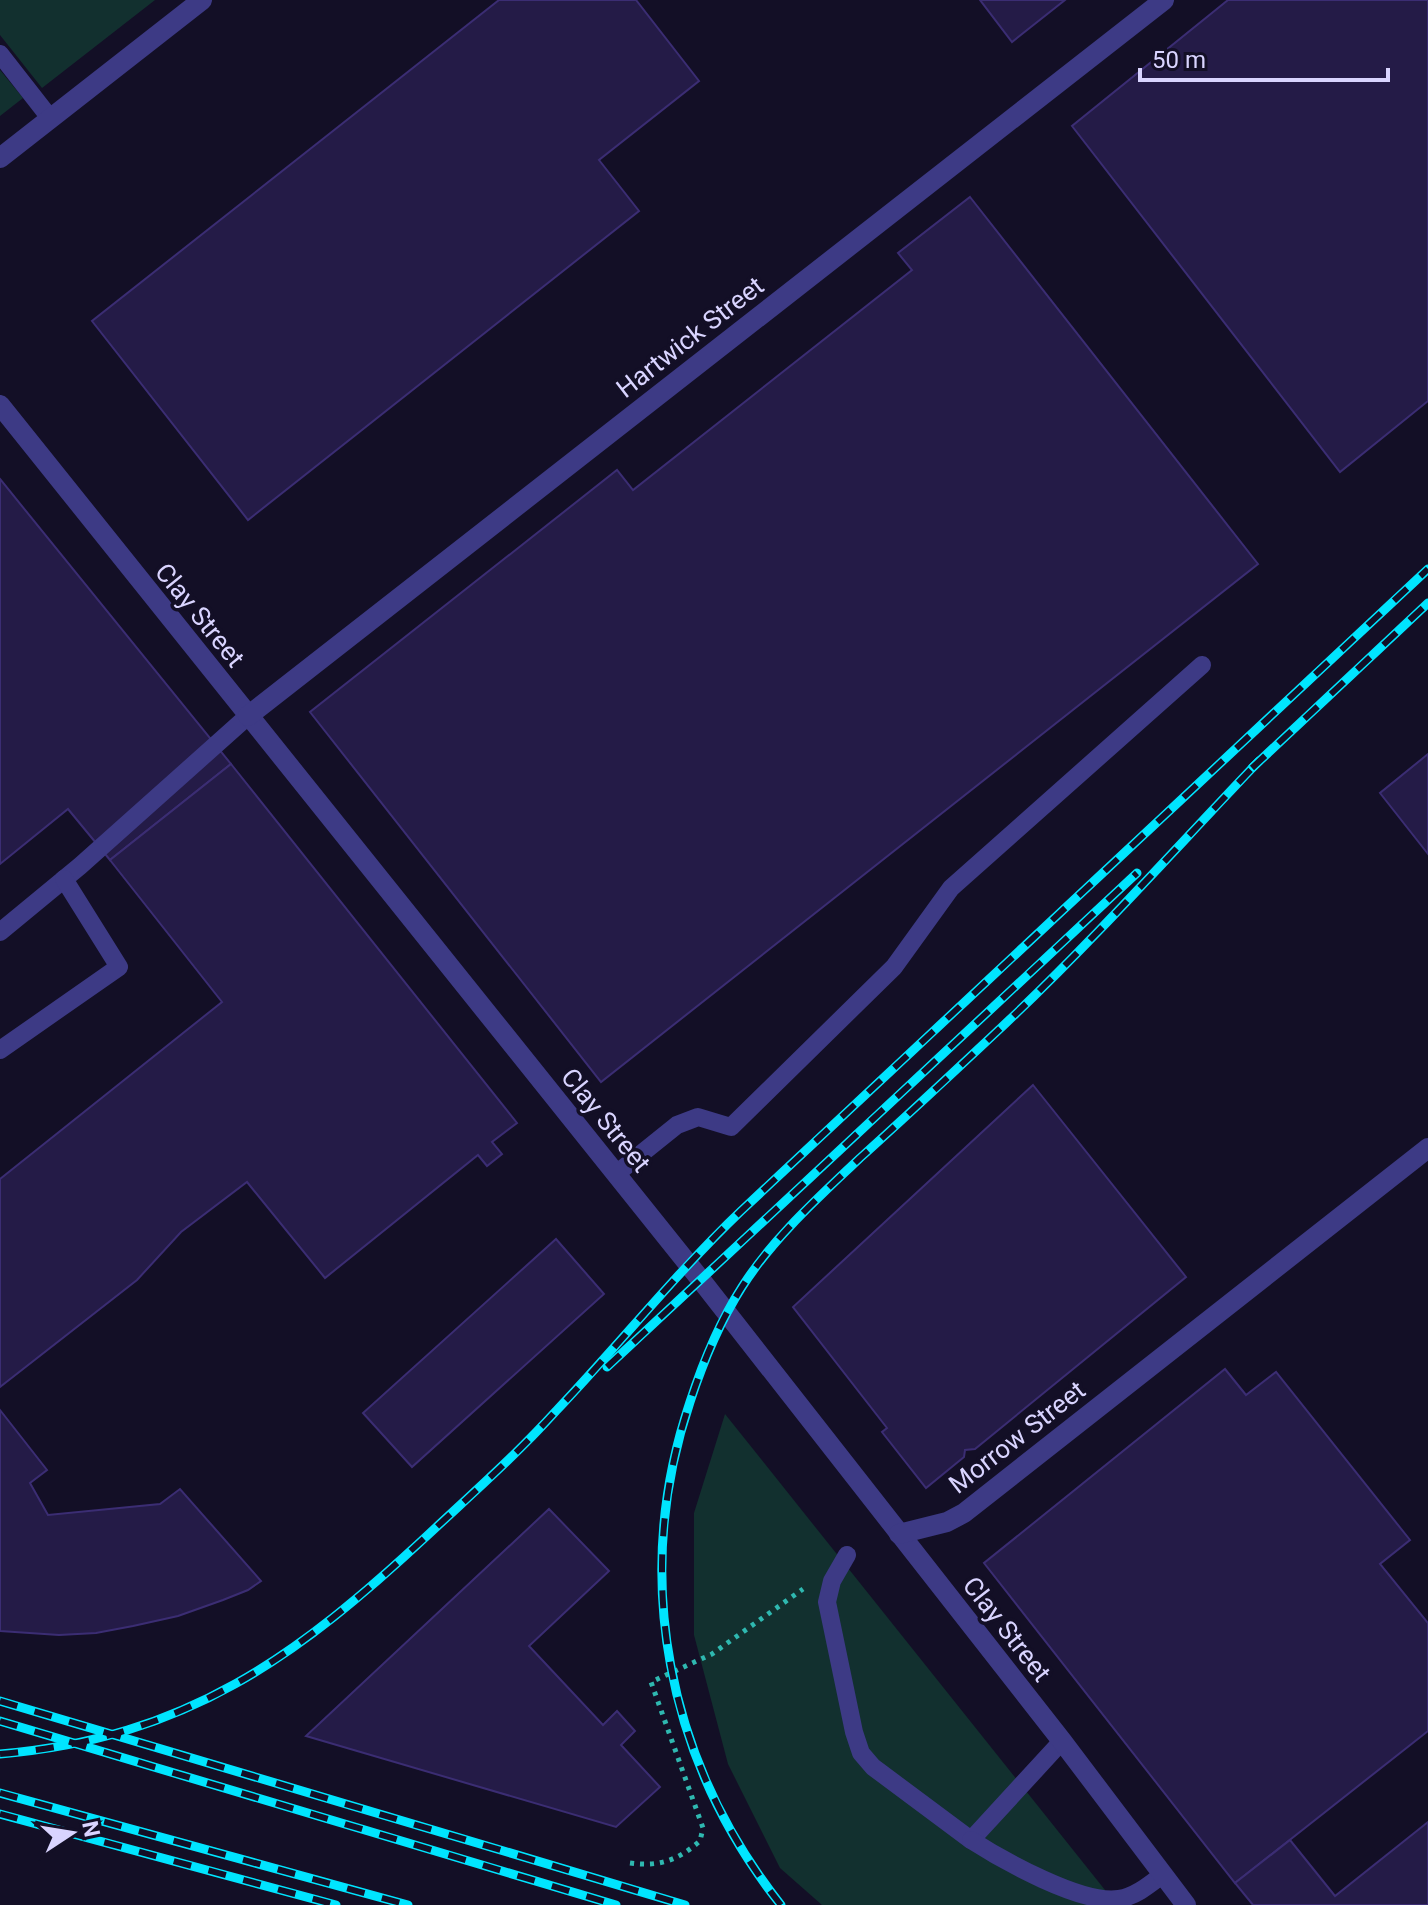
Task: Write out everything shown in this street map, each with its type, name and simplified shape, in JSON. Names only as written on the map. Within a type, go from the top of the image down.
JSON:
[{"type":"street","points":[[0,158],[202,0]]},
{"type":"street","name":"Hartwick Street","points":[[248,716],[1164,0]]},
{"type":"street","name":"Clay Street","points":[[0,405],[616,1174],[1062,1741],[1186,1905]]},
{"type":"street","name":"Morrow Street","points":[[899,1534],[947,1522],[964,1513],[1428,1148]]},
{"type":"lane","points":[[0,54],[50,118]]},
{"type":"lane","points":[[616,1174],[677,1125],[698,1117],[731,1127],[894,967],[951,888],[1202,665]]},
{"type":"lane","points":[[0,932],[248,716]]},
{"type":"lane","points":[[0,1050],[119,967],[64,879]]},
{"type":"lane","points":[[847,1555],[832,1581],[827,1602],[843,1688],[861,1753],[873,1767],[971,1840],[1016,1868],[1100,1899],[1118,1899],[1141,1891],[1162,1875]]},
{"type":"lane","points":[[971,1840],[1062,1741]]},
{"type":"path","points":[[630,1863],[650,1866],[672,1861],[700,1841],[703,1828],[651,1682],[712,1654],[812,1582]]},
{"type":"green space","points":[[0,0],[155,0],[42,88],[0,35]]},
{"type":"green space","points":[[0,70],[23,98],[0,116]]},
{"type":"green space","points":[[725,1414],[1117,1905],[822,1905],[780,1868],[728,1764],[694,1635],[694,1513]]},
{"type":"building","points":[[499,0],[636,0],[699,81],[599,160],[639,211],[248,520],[92,321]]},
{"type":"building","points":[[980,0],[1065,0],[1012,42]]},
{"type":"building","points":[[1228,0],[1428,0],[1428,401],[1340,472],[1072,126]]},
{"type":"building","points":[[970,197],[1258,564],[601,1082],[310,712],[617,470],[633,490],[912,270],[898,253]]},
{"type":"building","points":[[0,479],[231,764],[110,860],[68,809],[0,864]]},
{"type":"building","points":[[1428,754],[1428,854],[1380,793]]},
{"type":"building","points":[[231,764],[517,1123],[492,1142],[502,1154],[487,1166],[478,1155],[325,1278],[247,1182],[181,1232],[137,1280],[0,1387],[0,1179],[222,1002],[110,860]]},
{"type":"building","points":[[1033,1085],[1186,1277],[975,1449],[965,1450],[964,1457],[926,1488],[882,1432],[887,1428],[793,1307]]},
{"type":"building","points":[[556,1239],[604,1294],[412,1467],[363,1413]]},
{"type":"building","points":[[1225,1369],[1246,1395],[1276,1372],[1410,1540],[1380,1564],[1428,1623],[1428,1731],[1235,1883],[984,1563]]},
{"type":"building","points":[[0,1410],[47,1470],[30,1483],[48,1515],[160,1504],[180,1489],[261,1581],[248,1590],[178,1616],[133,1626],[96,1633],[59,1635],[0,1631]]},
{"type":"building","points":[[549,1509],[609,1571],[529,1646],[603,1725],[617,1711],[635,1731],[621,1745],[660,1787],[616,1827],[306,1736]]},
{"type":"building","points":[[1428,1822],[1428,1905],[1253,1905],[1235,1883],[1290,1840],[1335,1896]]},
{"type":"railway","points":[[0,1754],[67,1745],[128,1730],[183,1709],[236,1684],[333,1617],[430,1533],[526,1443],[741,1211],[1428,569]]},
{"type":"railway","points":[[1252,768],[1428,603]]},
{"type":"railway","points":[[781,1905],[742,1849],[710,1790],[687,1729],[671,1665],[663,1600],[663,1534],[672,1468],[706,1358],[742,1287],[782,1235],[812,1203],[1038,992],[1259,761]]},
{"type":"railway","points":[[607,1367],[1137,873]]},
{"type":"railway","points":[[0,1701],[685,1905]]},
{"type":"railway","points":[[0,1721],[616,1905]]},
{"type":"railway","points":[[0,1793],[408,1905]]},
{"type":"railway","points":[[0,1814],[336,1905]]}]
